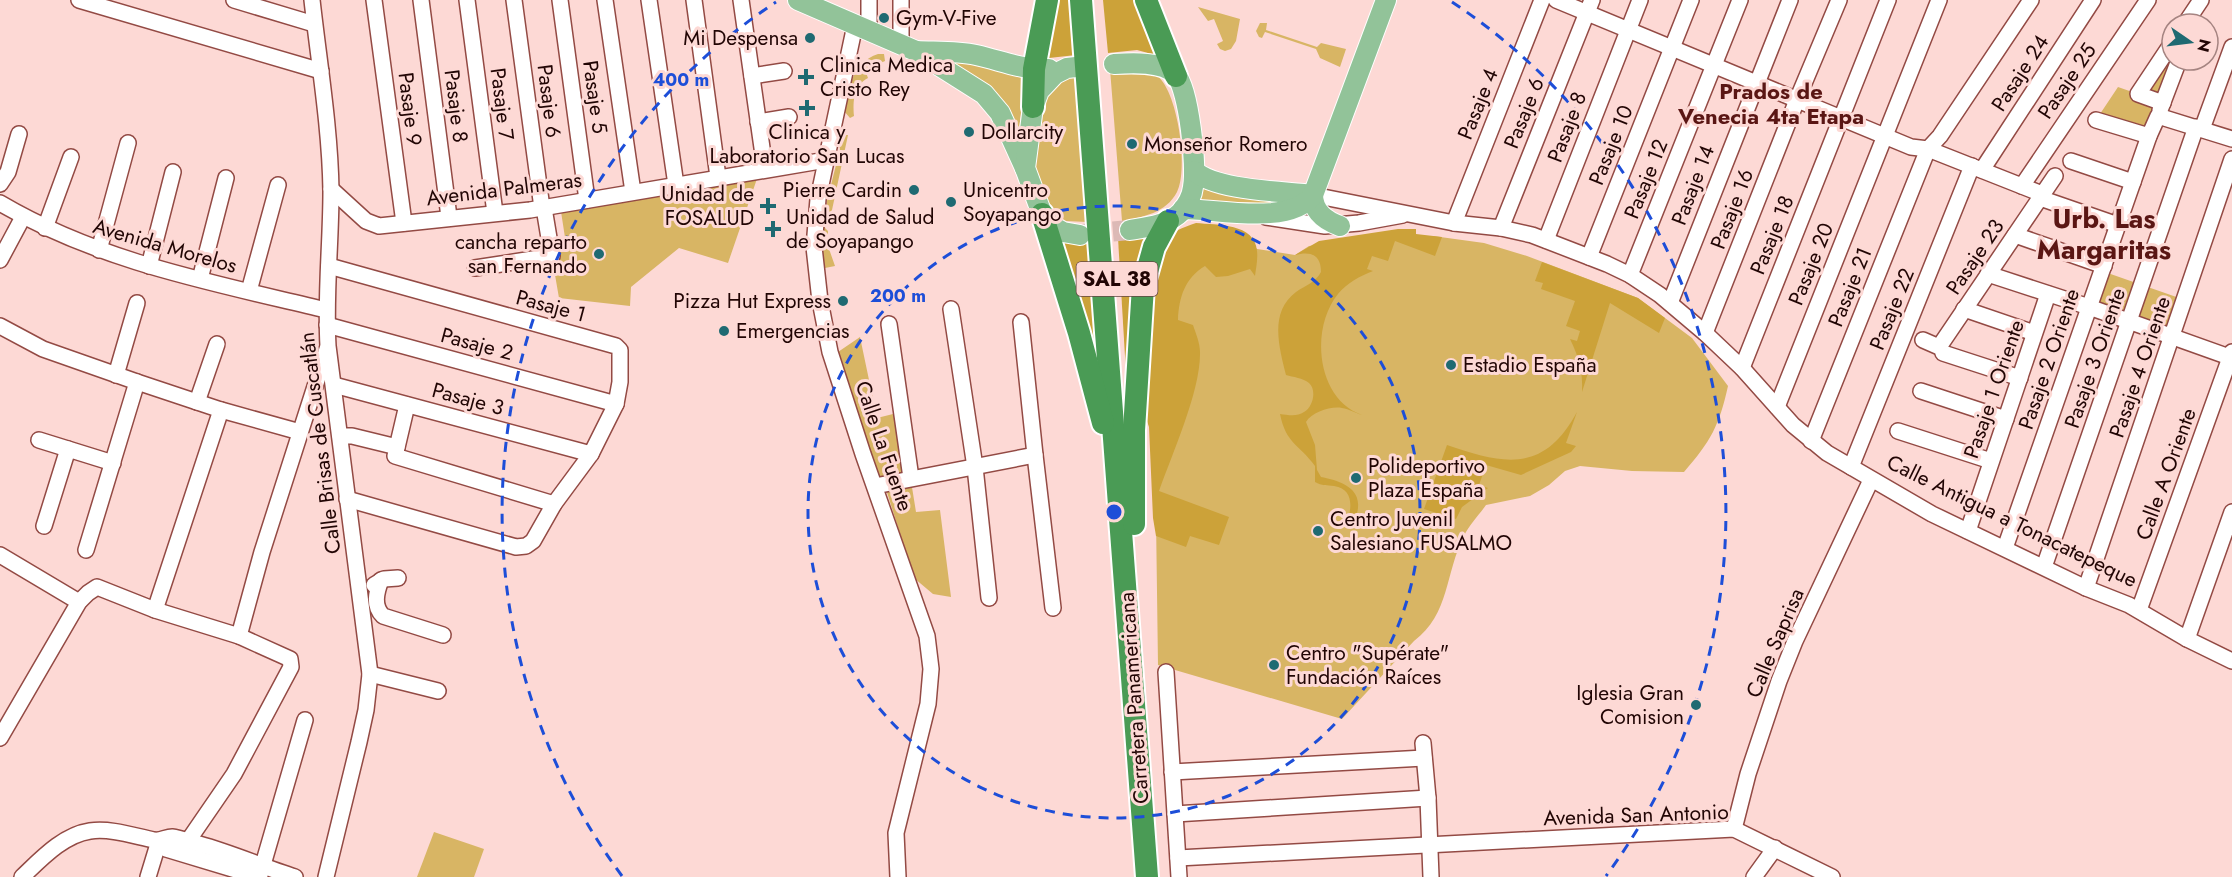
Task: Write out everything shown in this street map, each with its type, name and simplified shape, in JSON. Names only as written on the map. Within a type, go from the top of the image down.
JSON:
[{"type":"highway","points":[[1033,107],[1034,70],[1047,0]]},
{"type":"highway","name":"SAL 38","points":[[1081,0],[1121,519]]},
{"type":"highway","name":"SAL 38","points":[[1096,0],[1117,279],[1133,558]]},
{"type":"highway","points":[[1146,0],[1176,76]]},
{"type":"highway","points":[[1042,214],[1079,333],[1102,418],[1121,519]]},
{"type":"highway","points":[[1133,558],[1134,430],[1143,286],[1154,247],[1176,215]]},
{"type":"highway","name":"Carretera Panamericana","points":[[1121,519],[1147,877]]},
{"type":"highway","name":"Carretera Panamericana","points":[[1133,558],[1140,687],[1156,877]]},
{"type":"main road","points":[[798,0],[821,5],[862,28],[908,48],[972,85],[991,100],[1000,112],[1042,214],[1054,227],[1063,232],[1080,235]]},
{"type":"main road","points":[[1340,226],[1325,219],[1313,203],[1313,195],[1386,0]]},
{"type":"main road","points":[[908,48],[975,55],[1013,67],[1034,70],[1071,68],[1055,74],[1043,86],[1036,98],[1025,168]]},
{"type":"main road","points":[[1114,64],[1142,63],[1165,69],[1176,76],[1187,107],[1194,171],[1191,196],[1176,215]]},
{"type":"main road","name":"Calle Antigua a Tonacatepeque","points":[[1194,171],[1209,182],[1313,195]]},
{"type":"main road","name":"Calle Antigua a Tonacatepeque","points":[[1130,230],[1176,215],[1285,211],[1303,206],[1313,195]]},
{"type":"street","points":[[80,0],[123,6],[321,71]]},
{"type":"street","points":[[234,0],[314,24]]},
{"type":"street","name":"Calle Brisas de Cuscatlán","points":[[312,0],[321,71],[331,189],[326,317],[328,346],[370,674],[366,710],[326,877]]},
{"type":"street","name":"Pasaje 9","points":[[374,0],[404,222]]},
{"type":"street","name":"Pasaje 8","points":[[421,0],[449,217]]},
{"type":"street","name":"Pasaje 7","points":[[467,0],[495,213]]},
{"type":"street","name":"Pasaje 6","points":[[475,268],[552,256],[543,208],[514,0]]},
{"type":"street","name":"Pasaje 5","points":[[560,0],[588,200]]},
{"type":"street","points":[[605,0],[633,192]]},
{"type":"street","points":[[649,0],[676,185]]},
{"type":"street","points":[[694,0],[718,177]]},
{"type":"street","points":[[741,0],[765,169]]},
{"type":"street","name":"Calle La Fuente","points":[[869,0],[826,160],[814,237],[820,301],[830,352],[923,618],[927,636],[931,669],[928,704],[896,832],[898,877]]},
{"type":"street","points":[[901,0],[908,48]]},
{"type":"street","name":"Pasaje 4","points":[[1454,223],[1542,0]]},
{"type":"street","points":[[1556,0],[1590,6],[1628,29],[1756,83],[1911,147],[1928,148],[2039,195],[2118,225]]},
{"type":"street","points":[[1628,29],[1640,0]]},
{"type":"street","points":[[1672,48],[1691,0]]},
{"type":"street","name":"Pasaje 12","points":[[1629,275],[1740,0]]},
{"type":"street","name":"Pasaje 14","points":[[1670,303],[1790,0]]},
{"type":"street","name":"Pasaje 16","points":[[1705,333],[1839,0]]},
{"type":"street","name":"Pasaje 18","points":[[1742,368],[1888,0]]},
{"type":"street","name":"Pasaje 20","points":[[1777,407],[1939,0]]},
{"type":"street","name":"Pasaje 21","points":[[1811,441],[1928,148],[1940,136],[2031,0]]},
{"type":"street","name":"Pasaje 24","points":[[1977,168],[2093,0]]},
{"type":"street","name":"Pasaje 25","points":[[2022,186],[2148,0]]},
{"type":"street","name":"Pasaje 6","points":[[1501,228],[1590,6]]},
{"type":"street","name":"Pasaje 8","points":[[1546,240],[1628,29]]},
{"type":"street","name":"Pasaje 3 Oriente","points":[[2044,567],[2199,128],[2232,47]]},
{"type":"street","name":"Pasaje 10","points":[[1589,257],[1672,48]]},
{"type":"street","points":[[2160,61],[2138,94],[2162,112],[2232,139]]},
{"type":"street","points":[[752,76],[784,71]]},
{"type":"street","name":"Pasaje 2 Oriente","points":[[2005,548],[2149,136],[2162,112],[2175,72]]},
{"type":"street","points":[[758,122],[789,117]]},
{"type":"street","points":[[2096,120],[2149,136]]},
{"type":"street","points":[[0,184],[8,172],[19,134]]},
{"type":"street","points":[[99,250],[128,142]]},
{"type":"street","points":[[45,228],[71,157]]},
{"type":"street","name":"Pasaje 4 Oriente","points":[[2086,588],[2232,159]]},
{"type":"street","name":"Avenida Palmeras","points":[[331,189],[366,221],[379,226],[543,208],[826,160]]},
{"type":"street","points":[[2071,161],[2133,182]]},
{"type":"street","name":"Pasaje 22","points":[[1851,467],[1977,168]]},
{"type":"street","points":[[149,266],[173,172]]},
{"type":"street","name":"Pasaje 23","points":[[1923,340],[1939,347],[2015,236],[2039,195],[2055,176]]},
{"type":"street","points":[[200,279],[226,178]]},
{"type":"street","points":[[249,291],[279,185]]},
{"type":"street","name":"Calle Antigua a Tonacatepeque","points":[[1313,195],[1454,223],[1501,228],[1546,240],[1629,275],[1670,303],[1705,333],[1742,368],[1811,441],[1871,480],[1968,531],[2086,588],[2139,610],[2187,639],[2230,654]]},
{"type":"street","name":"Avenida Morelos","points":[[0,203],[45,228],[99,250],[149,266],[249,291],[326,317]]},
{"type":"street","name":"Calle Antigua a Tonacatepeque","points":[[1243,213],[1304,223],[1340,226],[1412,214]]},
{"type":"street","points":[[0,260],[22,217]]},
{"type":"street","points":[[2015,236],[2104,266]]},
{"type":"street","name":"Pasaje 1","points":[[329,266],[616,346],[620,350],[620,382],[616,404]]},
{"type":"street","points":[[1988,274],[2231,356]]},
{"type":"street","name":"Pasaje 1 Oriente","points":[[1968,531],[2048,294]]},
{"type":"street","points":[[116,375],[137,303]]},
{"type":"street","points":[[951,309],[975,467],[989,598]]},
{"type":"street","points":[[1964,309],[2034,333]]},
{"type":"street","name":"Pasaje 2","points":[[326,317],[616,404]]},
{"type":"street","points":[[1021,322],[1053,608]]},
{"type":"street","points":[[888,324],[911,478]]},
{"type":"street","points":[[0,326],[43,349],[116,375],[221,410],[300,432]]},
{"type":"street","points":[[197,402],[217,344]]},
{"type":"street","points":[[239,636],[262,552],[328,346]]},
{"type":"street","points":[[1943,353],[2019,378]]},
{"type":"street","name":"Calle A Oriente","points":[[2139,610],[2231,356]]},
{"type":"street","points":[[86,550],[137,382]]},
{"type":"street","name":"Pasaje 3","points":[[334,385],[591,454]]},
{"type":"street","points":[[1921,391],[2006,419]]},
{"type":"street","points":[[347,500],[516,547],[526,546],[533,541],[554,504],[591,454],[616,404]]},
{"type":"street","points":[[396,452],[407,405]]},
{"type":"street","points":[[154,610],[221,410]]},
{"type":"street","points":[[1898,431],[1991,462]]},
{"type":"street","points":[[340,436],[352,436],[554,504]]},
{"type":"street","points":[[39,440],[113,463]]},
{"type":"street","points":[[44,526],[68,449]]},
{"type":"street","points":[[875,486],[1035,455]]},
{"type":"street","name":"Calle Saprisa","points":[[1734,829],[1755,752],[1779,681],[1795,641],[1871,480]]},
{"type":"street","points":[[2187,639],[2232,512]]},
{"type":"street","points":[[0,555],[79,603]]},
{"type":"street","points":[[360,587],[372,586],[381,580],[398,578]]},
{"type":"street","points":[[381,580],[376,602],[377,609],[383,616],[443,636]]},
{"type":"street","points":[[0,738],[79,603],[88,593],[98,587],[154,610],[239,636],[290,659],[291,667],[234,774],[188,841]]},
{"type":"street","points":[[1166,672],[1179,877]]},
{"type":"street","points":[[370,674],[438,691]]},
{"type":"street","points":[[261,874],[305,720]]},
{"type":"street","points":[[1172,772],[1424,750],[1431,844],[1431,877]]},
{"type":"street","points":[[1175,814],[1428,798]]},
{"type":"street","name":"Avenida San Antonio","points":[[1178,858],[1734,829],[1832,877]]},
{"type":"street","points":[[22,877],[52,849],[90,831],[106,830],[159,841],[170,837],[188,841],[212,863]]},
{"type":"street","points":[[159,841],[166,849],[212,863],[246,858],[261,874],[295,877]]},
{"type":"street","points":[[148,877],[159,841]]},
{"type":"street","points":[[1754,877],[1775,848]]},
{"type":"shaded area","points":[[1050,0],[1073,0],[1076,55],[1040,59]]},
{"type":"shaded area","points":[[1103,0],[1139,0],[1159,56],[1137,50],[1108,53]]},
{"type":"shaded area","points":[[1198,7],[1240,19],[1236,41],[1231,49],[1225,51],[1220,49],[1217,44],[1223,41],[1214,19],[1208,21]]},
{"type":"shaded area","points":[[1260,23],[1267,23],[1266,30],[1317,47],[1321,43],[1346,49],[1340,67],[1320,58],[1316,49],[1265,32],[1262,38],[1259,37],[1256,31]]},
{"type":"shaded area","points":[[884,54],[885,61],[865,70],[868,78],[859,85],[854,99],[854,116],[850,118],[844,111],[857,69],[869,58]]},
{"type":"shaded area","points":[[957,59],[1025,77],[1018,139],[953,65]]},
{"type":"shaded area","points":[[2160,61],[2160,72],[2168,72],[2149,136],[2096,120],[2118,87],[2138,94]]},
{"type":"shaded area","points":[[1110,69],[1145,70],[1155,74],[1163,82],[1175,112],[1181,149],[1180,181],[1172,199],[1167,205],[1153,213],[1122,221]]},
{"type":"shaded area","points":[[1076,71],[1087,222],[1066,221],[1054,213],[1048,206],[1035,168],[1036,126],[1051,87]]},
{"type":"shaded area","points":[[848,135],[832,210],[827,216],[825,228],[828,231],[828,246],[835,266],[825,268],[822,252],[825,209],[840,149],[838,138]]},
{"type":"shaded area","points":[[760,170],[728,263],[679,248],[631,287],[630,306],[559,298],[550,246],[566,244],[560,205]]},
{"type":"shaded area","points":[[1196,182],[1290,199],[1288,206],[1191,203]]},
{"type":"shaded area","points":[[1196,223],[1224,225],[1242,230],[1255,242],[1257,257],[1255,276],[1250,269],[1216,277],[1205,266],[1188,282],[1180,304],[1178,320],[1193,325],[1198,338],[1199,367],[1191,403],[1159,491],[1229,517],[1219,545],[1190,536],[1186,547],[1156,536],[1153,518],[1149,427],[1146,418],[1153,291],[1158,267],[1164,249],[1173,235],[1178,230]]},
{"type":"shaded area","points":[[1398,229],[1416,229],[1416,234],[1442,237],[1435,256],[1395,241],[1388,261],[1372,256],[1367,269],[1373,271],[1354,280],[1338,294],[1329,308],[1323,325],[1322,361],[1327,379],[1335,394],[1347,407],[1362,415],[1345,409],[1333,408],[1322,410],[1306,422],[1315,445],[1317,470],[1321,477],[1346,485],[1358,500],[1357,514],[1352,525],[1347,522],[1350,511],[1348,495],[1341,488],[1315,482],[1315,466],[1289,438],[1283,424],[1280,414],[1295,415],[1307,410],[1313,398],[1313,390],[1307,381],[1286,375],[1279,342],[1279,320],[1288,300],[1321,272],[1319,261],[1314,255],[1305,253],[1295,255],[1319,241]]},
{"type":"shaded area","points":[[1156,231],[1128,407],[1118,238]]},
{"type":"shaded area","points":[[1054,234],[1084,242],[1089,240],[1098,390]]},
{"type":"shaded area","name":"Polideportivo Plaza España","points":[[1433,236],[1484,243],[1527,256],[1638,298],[1692,338],[1728,386],[1717,423],[1707,442],[1684,472],[1632,471],[1580,466],[1565,471],[1549,485],[1530,496],[1486,505],[1464,536],[1441,606],[1426,630],[1342,719],[1158,665],[1154,371],[1169,274],[1249,240],[1257,249],[1295,255],[1309,246],[1376,238]]},
{"type":"shaded area","points":[[1542,262],[1638,298],[1665,318],[1659,333],[1610,303],[1582,392],[1580,365],[1570,339],[1577,341],[1580,331],[1566,326],[1575,301],[1541,289],[1543,283],[1535,281]]},
{"type":"shaded area","points":[[2102,271],[2185,300],[2175,330],[2091,301]]},
{"type":"shaded area","points":[[860,337],[877,418],[901,412],[910,475],[882,480],[875,470],[838,352]]},
{"type":"shaded area","points":[[1577,412],[1566,443],[1576,446],[1571,452],[1521,475],[1486,465],[1479,485],[1488,488],[1462,507],[1456,519],[1424,509],[1447,445],[1487,457],[1505,459],[1521,459],[1537,455],[1551,446],[1564,432]]},
{"type":"shaded area","points":[[911,481],[916,512],[940,510],[951,597],[933,594],[914,578],[885,486]]},
{"type":"shaded area","points":[[434,832],[484,849],[474,877],[417,877]]},
{"type":"tunnel","points":[[1083,234],[1130,230]]},
{"type":"place","name":"Gym-V-Five","points":[[884,18]]},
{"type":"place","name":"Mi Despensa","points":[[810,38]]},
{"type":"place","name":"Clinica Medica Cristo Rey","points":[[806,77]]},
{"type":"place","name":"Clinica y Laboratorio San Lucas","points":[[807,108]]},
{"type":"place","name":"Dollarcity","points":[[969,132]]},
{"type":"place","name":"Monseñor Romero","points":[[1132,144]]},
{"type":"place","name":"Pierre Cardin","points":[[914,190]]},
{"type":"place","name":"Unicentro Soyapango","points":[[951,202]]},
{"type":"place","name":"Unidad de FOSALUD","points":[[768,206]]},
{"type":"place","name":"Unidad de Salud de Soyapango","points":[[773,229]]},
{"type":"place","name":"cancha reparto san Fernando","points":[[599,254]]},
{"type":"place","name":"Pizza Hut Express","points":[[843,301]]},
{"type":"place","name":"Emergencias","points":[[724,331]]},
{"type":"place","name":"Estadio España","points":[[1451,365]]},
{"type":"place","name":"Polideportivo Plaza España","points":[[1356,478]]},
{"type":"place","name":"Centro Juvenil Salesiano FUSALMO","points":[[1318,531]]},
{"type":"place","name":"Centro \"Supérate\" Fundación Raíces","points":[[1274,665]]},
{"type":"place","name":"Iglesia Gran Comision","points":[[1696,705]]},
{"type":"district","name":"Prados de Venecia 4ta Etapa","points":[[1771,104]]},
{"type":"district","name":"Urb. Las Margaritas","points":[[2104,234]]}]
